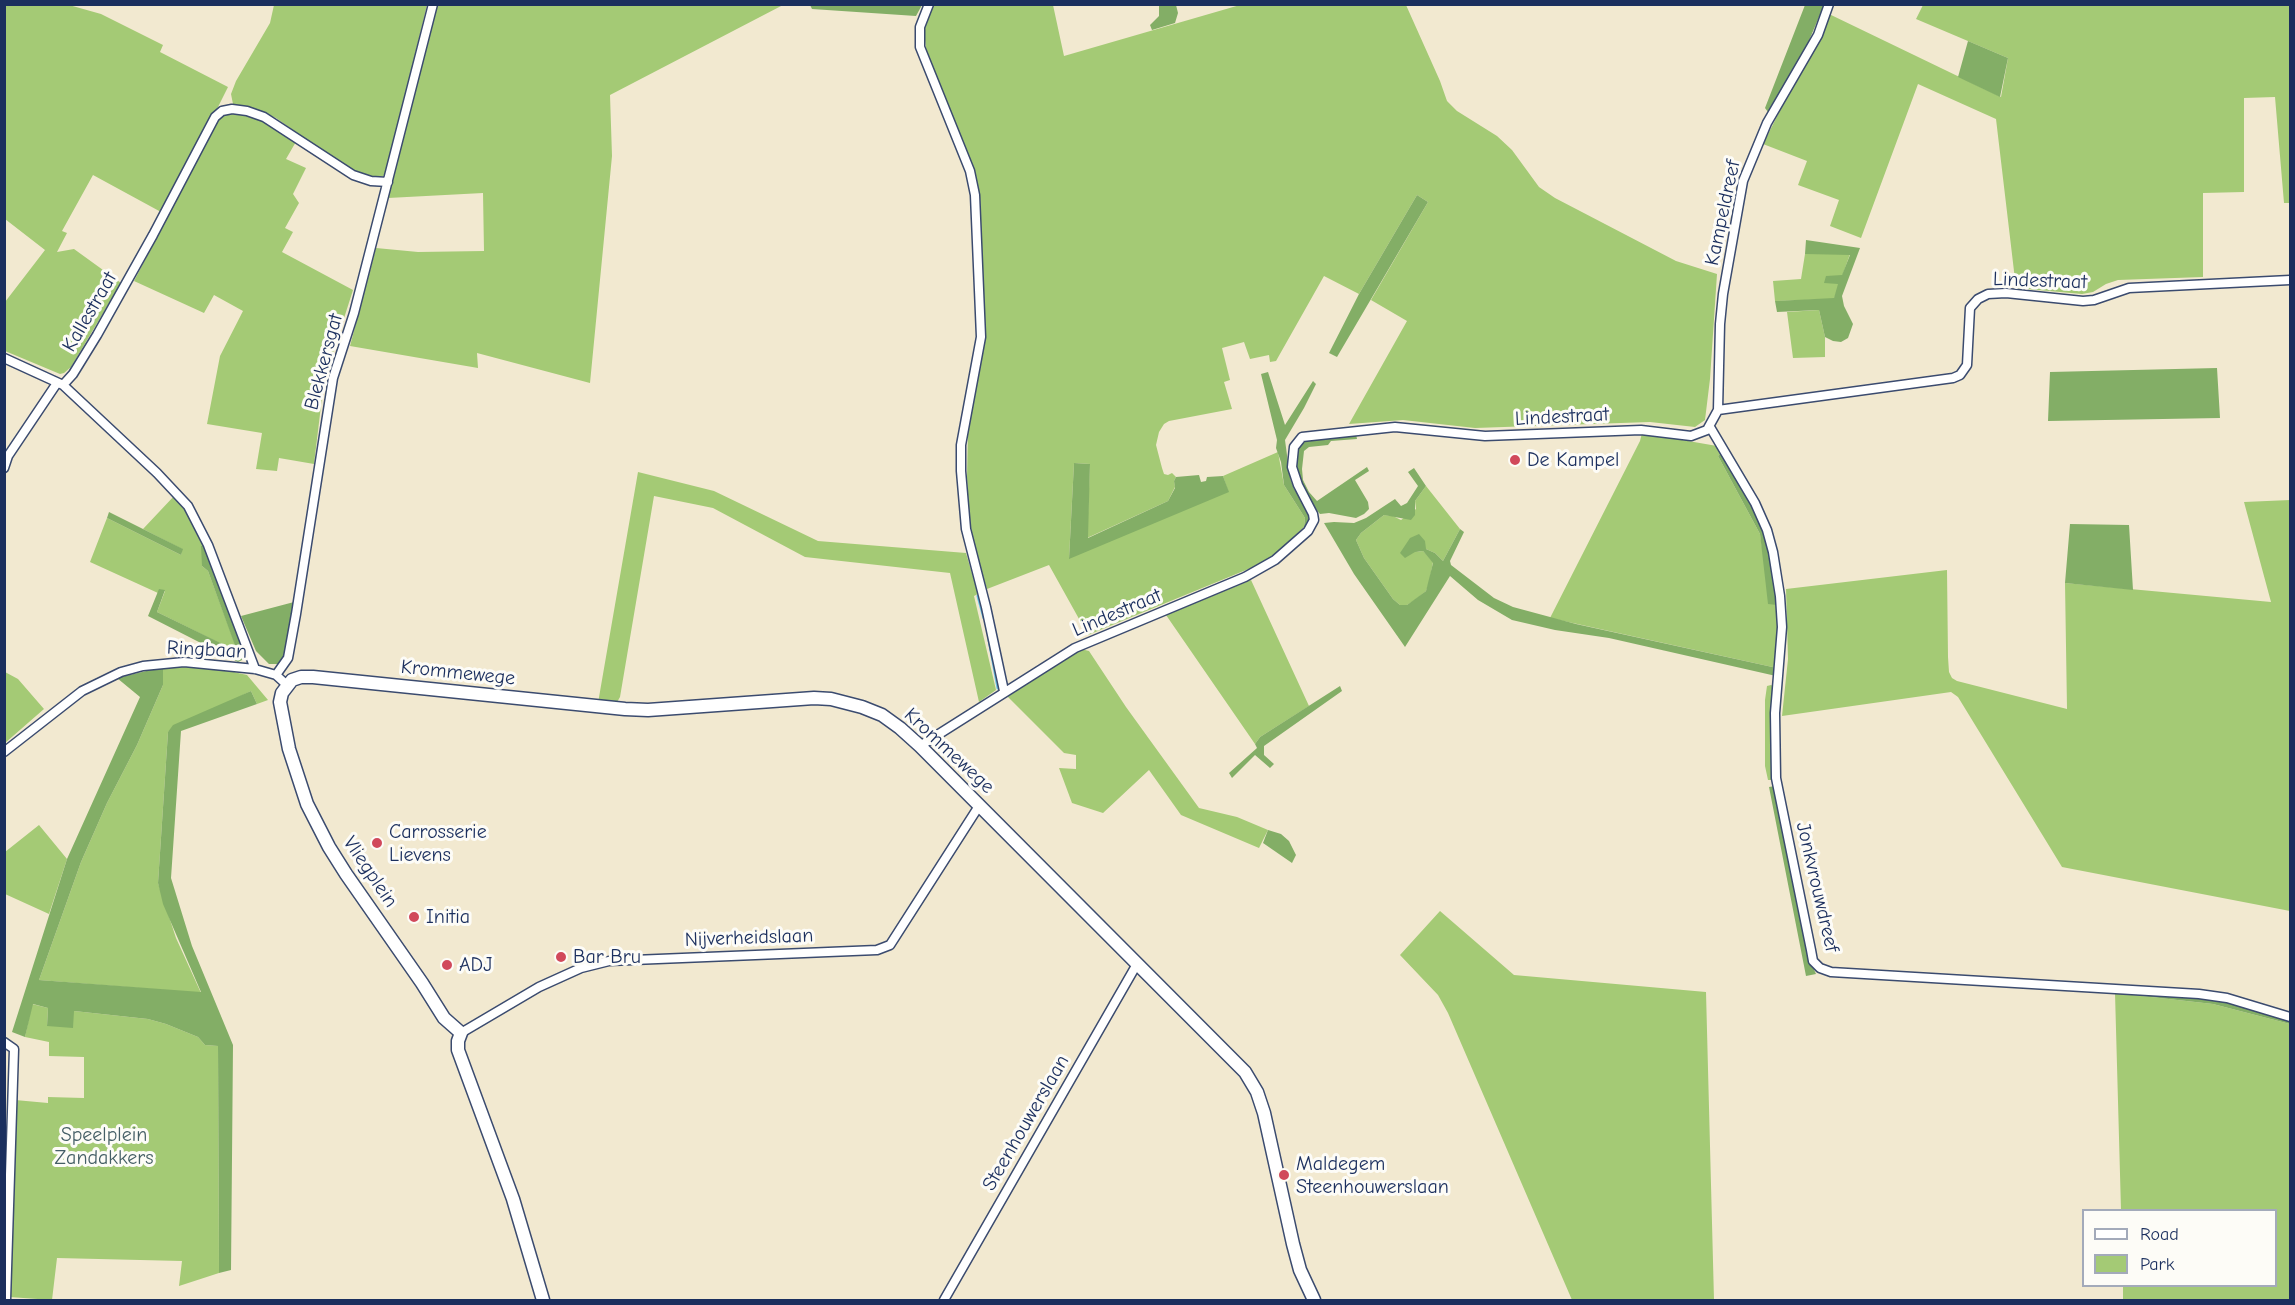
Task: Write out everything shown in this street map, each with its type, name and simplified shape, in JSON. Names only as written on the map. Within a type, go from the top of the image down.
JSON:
[{"type":"street","name":"Blekkersgat","points":[[276,675],[286,663],[292,636],[333,378],[354,313],[433,4]]},
{"type":"street","points":[[929,4],[920,27],[920,47],[970,171],[975,195],[981,337],[961,444],[961,471],[966,529],[1004,692]]},
{"type":"street","name":"Kampeldreef","points":[[1718,410],[1723,294],[1743,181],[1767,123],[1818,35],[1828,4]]},
{"type":"street","name":"Kallestraat","points":[[4,468],[14,447],[60,384],[73,374],[153,235],[215,117],[222,111],[232,109],[247,111],[264,117],[353,175],[371,181],[388,182]]},
{"type":"street","name":"Lindestraat","points":[[1718,410],[1953,378],[1960,375],[1966,365],[1970,308],[1978,299],[1988,294],[2006,293],[2083,301],[2094,300],[2129,288],[2290,280]]},
{"type":"street","points":[[4,358],[48,376],[60,384],[158,473],[188,506],[208,545],[255,669]]},
{"type":"street","points":[[1710,427],[1718,410]]},
{"type":"street","name":"Lindestraat","points":[[920,746],[1082,644],[1256,572],[1285,551],[1308,531],[1314,520],[1292,467],[1294,447],[1302,437],[1395,428],[1485,436],[1641,430],[1690,436],[1703,433],[1710,427]]},
{"type":"street","name":"Jonkvrouwdreef","points":[[1710,427],[1755,503],[1767,530],[1773,552],[1782,627],[1775,713],[1776,778],[1813,961],[1830,972],[2199,993],[2227,998],[2290,1017]]},
{"type":"street","name":"Ringbaan","points":[[4,752],[82,691],[121,672],[143,666],[184,662],[255,669],[276,675],[287,685]]},
{"type":"street","name":"Krommewege","points":[[287,685],[301,677],[312,677],[626,710],[814,698],[831,699],[862,707],[882,716],[920,746],[1245,1072],[1257,1092],[1264,1113],[1300,1270],[1314,1300]]},
{"type":"street","name":"Vliegplein","points":[[287,685],[280,702],[283,720],[297,777],[314,820],[346,874],[444,1018],[461,1033]]},
{"type":"street","name":"Nijverheidslaan","points":[[461,1033],[539,987],[581,968],[609,961],[877,950],[890,945],[978,806]]},
{"type":"street","name":"Steenhouwerslaan","points":[[944,1300],[1137,964]]},
{"type":"street","points":[[461,1033],[458,1050],[513,1199],[543,1300]]},
{"type":"street","points":[[4,1042],[14,1049],[6,1300]]},
{"type":"green space","points":[[6,5],[69,5],[101,14],[163,45],[160,52],[228,87],[206,124],[161,212],[93,175],[62,231],[67,233],[57,252],[74,249],[121,283],[71,367],[60,374],[5,351],[5,302],[45,250],[5,219]]},
{"type":"green space","points":[[274,5],[427,5],[386,174],[383,176],[367,176],[341,164],[276,118],[256,109],[233,104],[231,94],[236,81],[270,23]]},
{"type":"green space","points":[[436,5],[783,5],[610,95],[612,156],[590,383],[477,353],[478,368],[350,346],[376,248],[418,252],[484,251],[483,193],[388,198]]},
{"type":"green space","points":[[810,5],[922,5],[916,16],[812,9]]},
{"type":"green space","points":[[933,5],[1053,5],[1064,56],[1240,5],[1406,5],[1447,101],[1457,111],[1497,136],[1512,150],[1539,187],[1555,198],[1676,261],[1717,274],[1705,420],[1695,427],[1650,422],[1475,428],[1403,420],[1349,424],[1407,321],[1371,300],[1428,202],[1417,195],[1359,294],[1324,276],[1276,361],[1270,362],[1269,355],[1250,359],[1244,342],[1222,348],[1230,380],[1224,382],[1232,409],[1169,421],[1159,432],[1156,445],[1164,474],[1172,473],[1176,477],[1175,487],[1168,501],[1087,538],[1090,464],[1074,463],[1069,558],[1228,491],[1223,476],[1278,452],[1284,485],[1305,518],[1304,527],[1282,548],[1263,563],[1088,635],[1049,565],[987,589],[974,548],[967,477],[968,430],[985,342],[980,197],[976,177],[927,55],[924,32]]},
{"type":"green space","points":[[1159,5],[1176,5],[1178,13],[1175,23],[1152,30],[1150,25],[1159,16]]},
{"type":"green space","points":[[1805,5],[1824,5],[1808,43],[1768,112],[1765,108]]},
{"type":"green space","points":[[1923,5],[2290,5],[2290,203],[2284,203],[2275,97],[2244,98],[2244,192],[2203,193],[2203,277],[2118,280],[2093,292],[2082,294],[2016,288],[1996,119],[1918,84],[1861,238],[1830,226],[1839,200],[1798,185],[1807,161],[1763,144],[1829,14],[2001,97],[2008,58],[1916,19]]},
{"type":"green space","points":[[1968,41],[2008,58],[2000,97],[1958,77]]},
{"type":"green space","points":[[237,112],[263,120],[297,140],[286,159],[306,168],[293,194],[299,203],[285,228],[293,232],[282,252],[353,290],[324,381],[314,464],[279,458],[277,471],[256,469],[262,433],[207,424],[220,356],[243,311],[214,295],[204,313],[134,281],[218,120],[228,113]]},
{"type":"green space","points":[[1417,195],[1428,202],[1337,357],[1329,353],[1359,294]]},
{"type":"green space","points":[[1806,240],[1860,248],[1842,296],[1853,324],[1848,338],[1841,342],[1825,337],[1819,310],[1777,312],[1775,301],[1834,298],[1838,284],[1824,283],[1826,276],[1842,275],[1850,255],[1805,254]]},
{"type":"green space","points":[[1805,254],[1850,254],[1834,299],[1775,301],[1773,281],[1801,279]]},
{"type":"green space","points":[[1819,310],[1825,337],[1825,357],[1793,358],[1787,312]]},
{"type":"green space","points":[[2217,368],[2220,418],[2048,421],[2050,372]]},
{"type":"green space","points":[[1268,372],[1285,425],[1313,381],[1316,384],[1285,440],[1290,478],[1294,489],[1310,512],[1311,518],[1307,527],[1304,527],[1305,518],[1284,485],[1281,462],[1276,448],[1277,440],[1261,374]]},
{"type":"green space","points":[[1642,433],[1717,446],[1722,452],[1718,456],[1760,534],[1765,567],[1777,605],[1779,641],[1777,668],[1550,618]]},
{"type":"green space","points":[[1356,434],[1357,439],[1331,441],[1328,445],[1309,447],[1304,451],[1303,480],[1317,501],[1367,467],[1369,471],[1355,480],[1368,502],[1369,509],[1356,518],[1329,513],[1320,514],[1311,503],[1296,473],[1295,461],[1298,448],[1307,440]]},
{"type":"green space","points":[[1722,452],[1752,504],[1767,537],[1777,605],[1768,604],[1760,534],[1718,456]]},
{"type":"green space","points":[[1074,463],[1090,464],[1088,538],[1168,501],[1175,488],[1176,477],[1199,475],[1201,482],[1206,481],[1207,477],[1223,476],[1229,492],[1069,559]]},
{"type":"green space","points":[[1414,468],[1426,486],[1415,501],[1415,515],[1411,520],[1384,515],[1361,533],[1356,540],[1364,558],[1393,599],[1400,605],[1407,605],[1426,591],[1433,563],[1423,551],[1415,552],[1405,558],[1400,553],[1410,538],[1419,534],[1425,541],[1426,549],[1435,553],[1443,561],[1460,529],[1464,532],[1450,561],[1451,565],[1494,598],[1513,607],[1576,624],[1777,668],[1776,676],[1609,638],[1555,630],[1512,620],[1478,600],[1450,576],[1405,647],[1354,574],[1324,523],[1354,523],[1395,499],[1401,506],[1407,503],[1418,486],[1408,472]]},
{"type":"green space","points":[[638,472],[714,491],[818,541],[966,553],[978,594],[974,596],[996,690],[979,702],[950,573],[805,557],[713,508],[654,496],[620,697],[616,704],[598,703]]},
{"type":"green space","points":[[1426,486],[1460,529],[1443,561],[1435,553],[1426,549],[1415,552],[1423,551],[1433,562],[1429,583],[1426,591],[1415,600],[1407,605],[1400,605],[1393,599],[1364,558],[1356,540],[1361,533],[1384,515],[1401,520],[1416,509],[1415,501]]},
{"type":"green space","points":[[175,495],[186,508],[205,546],[202,566],[208,571],[238,652],[157,612],[165,591],[158,593],[90,562],[107,518],[181,555],[182,549],[143,529]]},
{"type":"green space","points":[[2290,500],[2290,911],[2062,867],[1958,697],[1951,692],[1782,716],[1788,659],[1786,589],[1947,570],[1948,657],[1949,672],[1952,678],[2067,709],[2065,583],[2271,602],[2244,502]]},
{"type":"green space","points":[[109,512],[183,549],[181,555],[107,518]]},
{"type":"green space","points":[[2070,524],[2129,525],[2133,590],[2065,583]]},
{"type":"green space","points":[[201,546],[205,546],[245,651],[244,659],[238,662],[148,616],[159,589],[165,590],[157,612],[237,651],[208,571],[202,566]]},
{"type":"green space","points":[[1251,580],[1309,706],[1260,737],[1255,744],[1166,615]]},
{"type":"green space","points":[[294,602],[285,661],[279,664],[269,664],[256,651],[241,616]]},
{"type":"green space","points":[[1081,649],[1089,651],[1126,707],[1199,808],[1237,817],[1268,830],[1259,848],[1181,815],[1149,770],[1103,813],[1072,803],[1059,768],[1076,769],[1076,755],[1064,753],[1006,695]]},
{"type":"green space","points":[[188,665],[247,675],[268,700],[257,704],[251,691],[168,732],[158,883],[176,938],[201,993],[39,980],[81,862],[163,685],[163,667]]},
{"type":"green space","points":[[163,667],[163,685],[81,862],[39,980],[201,992],[163,904],[158,883],[168,732],[173,725],[251,691],[257,704],[181,731],[171,878],[192,946],[233,1045],[231,1270],[219,1273],[218,1046],[205,1045],[198,1037],[148,1019],[74,1011],[73,1028],[47,1026],[48,1008],[33,1004],[25,1037],[12,1032],[67,859],[140,697],[117,678]]},
{"type":"green space","points":[[5,672],[18,679],[44,709],[5,743]]},
{"type":"green space","points":[[1340,686],[1342,691],[1264,746],[1264,755],[1274,764],[1270,768],[1255,755],[1232,778],[1229,773],[1257,748],[1255,744],[1260,737]]},
{"type":"green space","points":[[1767,686],[1775,687],[1774,780],[1768,780],[1765,766],[1765,700]]},
{"type":"green space","points":[[1775,786],[1811,963],[1816,974],[1806,976],[1769,787]]},
{"type":"green space","points":[[39,825],[67,859],[49,914],[5,894],[5,852]]},
{"type":"green space","points":[[1268,830],[1281,834],[1289,841],[1296,855],[1292,863],[1263,843]]},
{"type":"green space","points":[[1440,911],[1514,975],[1706,992],[1714,1300],[1572,1300],[1448,1013],[1438,995],[1400,955]]},
{"type":"green space","points":[[2116,991],[2225,1000],[2290,1019],[2290,1024],[2213,1004],[2115,993]]},
{"type":"green space","points":[[2115,993],[2213,1004],[2290,1024],[2290,1300],[2123,1300],[2123,1287],[2277,1287],[2277,1209],[2121,1209]]},
{"type":"green space","name":"Speelplein Zandakkers","points":[[32,1004],[48,1008],[47,1026],[74,1011],[148,1019],[198,1037],[205,1045],[218,1046],[219,1273],[179,1286],[182,1261],[57,1258],[52,1300],[9,1297],[15,1100],[48,1103],[48,1097],[84,1098],[84,1057],[49,1056],[49,1042],[25,1037]]},
{"type":"waterway","points":[[978,596],[984,618]]},
{"type":"waterway","points":[[989,640],[998,688]]},
{"type":"place","name":"De Kampel","points":[[1515,460]]},
{"type":"place","name":"Carrosserie Lievens","points":[[377,843]]},
{"type":"place","name":"Initia","points":[[414,917]]},
{"type":"place","name":"Bar Bru","points":[[561,957]]},
{"type":"place","name":"ADJ","points":[[447,965]]},
{"type":"place","name":"Maldegem Steenhouwerslaan","points":[[1284,1175]]}]
